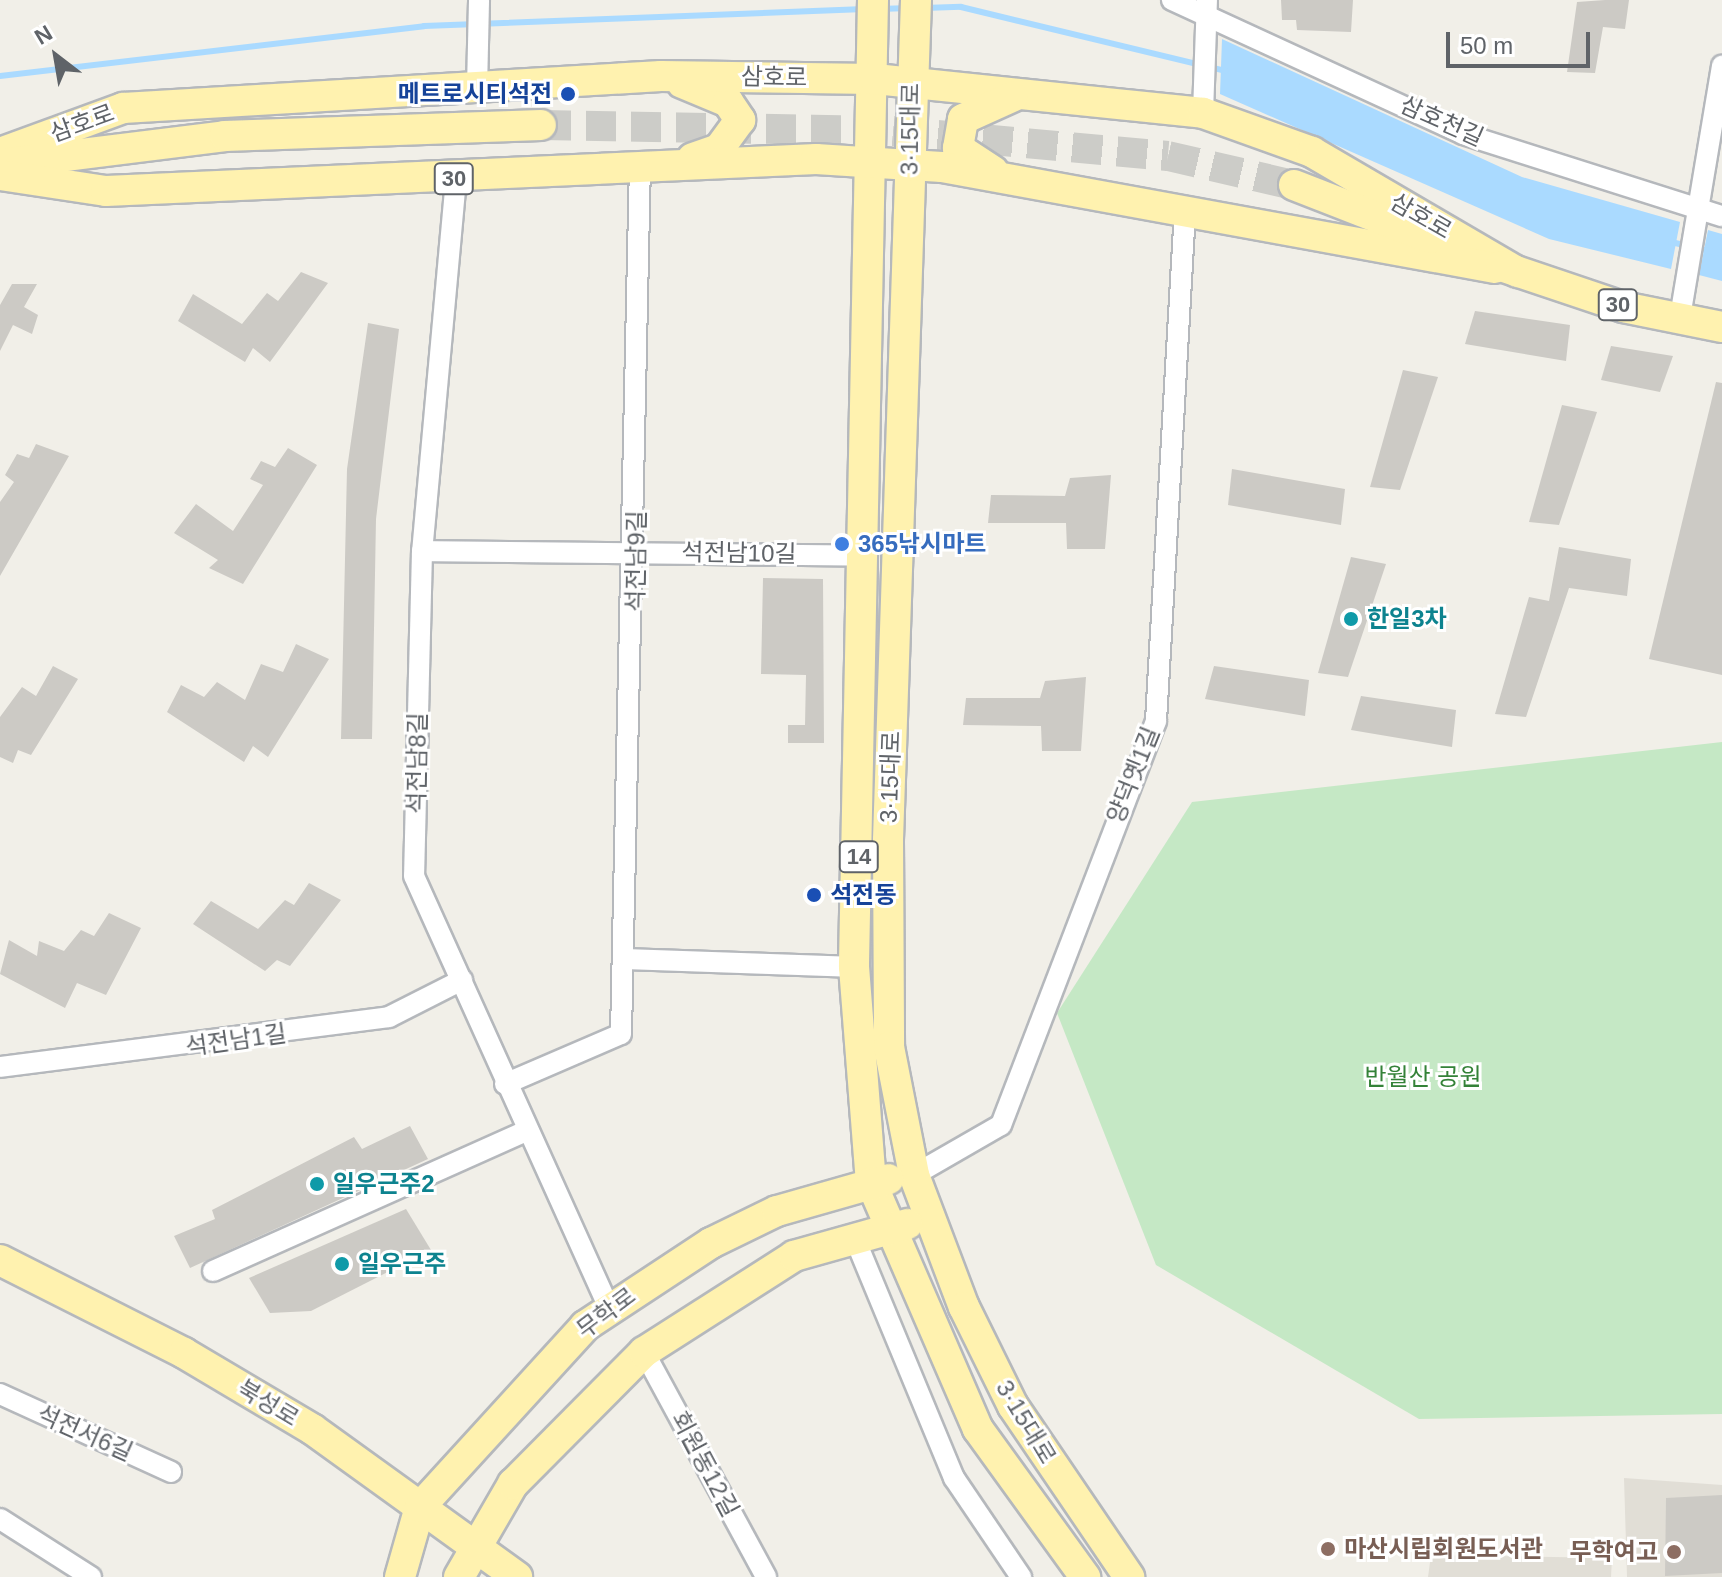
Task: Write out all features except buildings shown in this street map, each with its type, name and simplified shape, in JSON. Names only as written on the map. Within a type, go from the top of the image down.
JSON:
[{"type":"main road","name":"14","points":[[873,0],[875,71]]},
{"type":"main road","name":"14","points":[[912,72],[916,0]]},
{"type":"main road","name":"3·15대로","points":[[875,71],[869,163],[854,967],[871,1182],[978,1429],[1085,1577]]},
{"type":"main road","name":"삼호로","points":[[0,153],[123,108],[478,80],[912,72],[1026,94],[1203,104],[1312,152],[1517,272]]},
{"type":"main road","name":"3·15대로","points":[[912,72],[889,904],[889,1047],[914,1175],[1013,1406],[1129,1577]]},
{"type":"main road","points":[[661,76],[728,102],[740,120],[719,149],[680,162]]},
{"type":"main road","points":[[1013,180],[958,148],[963,119],[981,105],[1026,94]]},
{"type":"main road","name":"삼호로","points":[[0,164],[225,136],[541,125]]},
{"type":"main road","name":"삼호로","points":[[0,175],[106,191],[456,179],[640,163],[869,163],[909,166],[1013,180],[1517,272],[1722,327]]},
{"type":"main road","name":"삼호로","points":[[1294,185],[1517,272]]},
{"type":"main road","name":"무학로","points":[[400,1577],[420,1507],[551,1357],[609,1307],[777,1211],[871,1182],[914,1175]]},
{"type":"main road","points":[[459,1577],[474,1542],[513,1484],[644,1352],[794,1256],[930,1218]]},
{"type":"main road","name":"북성로","points":[[0,1260],[184,1353],[312,1429],[474,1542],[517,1577]]},
{"type":"street","points":[[478,80],[479,0]]},
{"type":"street","name":"삼호천길","points":[[1172,0],[1207,11],[1463,134],[1697,216],[1722,216]]},
{"type":"street","points":[[1203,104],[1207,11]]},
{"type":"street","points":[[1680,317],[1722,65]]},
{"type":"street","name":"석전남9길","points":[[505,1084],[621,1034],[627,959],[637,551],[640,163]]},
{"type":"street","name":"석전남8길","points":[[456,179],[422,551],[414,876],[505,1084],[609,1307]]},
{"type":"street","name":"양덕옛1길","points":[[914,1175],[1001,1125],[1156,721],[1185,211]]},
{"type":"street","name":"석전남10길","points":[[422,551],[637,551],[864,556]]},
{"type":"street","points":[[627,959],[854,967]]},
{"type":"street","name":"석전남1길","points":[[0,1067],[389,1017],[462,980]]},
{"type":"street","points":[[213,1271],[528,1130]]},
{"type":"street","points":[[855,1239],[954,1478],[1021,1577]]},
{"type":"street","name":"회원동12길","points":[[644,1352],[766,1577]]},
{"type":"street","name":"석전서6길","points":[[0,1394],[171,1472]]},
{"type":"street","points":[[0,1519],[91,1577]]},
{"type":"shaded area","name":"무학여고","points":[[1624,1478],[1722,1485],[1722,1577],[1627,1577]]},
{"type":"shaded area","points":[[1431,1555],[1612,1558],[1611,1577],[1428,1577]]},
{"type":"green space","name":"반월산 공원","points":[[1722,742],[1722,1414],[1419,1419],[1156,1265],[1057,1013],[1192,802]]},
{"type":"water","points":[[1222,39],[1522,177],[1680,222],[1671,269],[1549,239],[1220,94]]},
{"type":"water","points":[[1708,230],[1722,234],[1722,281],[1699,275]]},
{"type":"waterway","points":[[924,8],[961,7],[1225,71]]},
{"type":"waterway","points":[[880,9],[909,8]]},
{"type":"waterway","points":[[0,76],[424,26],[865,9]]},
{"type":"waterway","points":[[1671,242],[1722,254]]},
{"type":"tunnel","points":[[541,125],[893,131],[1168,156],[1294,185]]},
{"type":"place","name":"메트로시티석전","points":[[568,94]]},
{"type":"place","name":"365낚시마트","points":[[842,544]]},
{"type":"place","name":"한일3차","points":[[1351,619]]},
{"type":"place","name":"석전동","points":[[814,895]]},
{"type":"place","name":"일우근주2","points":[[317,1184]]},
{"type":"place","name":"일우근주","points":[[342,1264]]},
{"type":"place","name":"마산시립회원도서관","points":[[1328,1549]]},
{"type":"place","name":"무학여고","points":[[1674,1552]]}]
